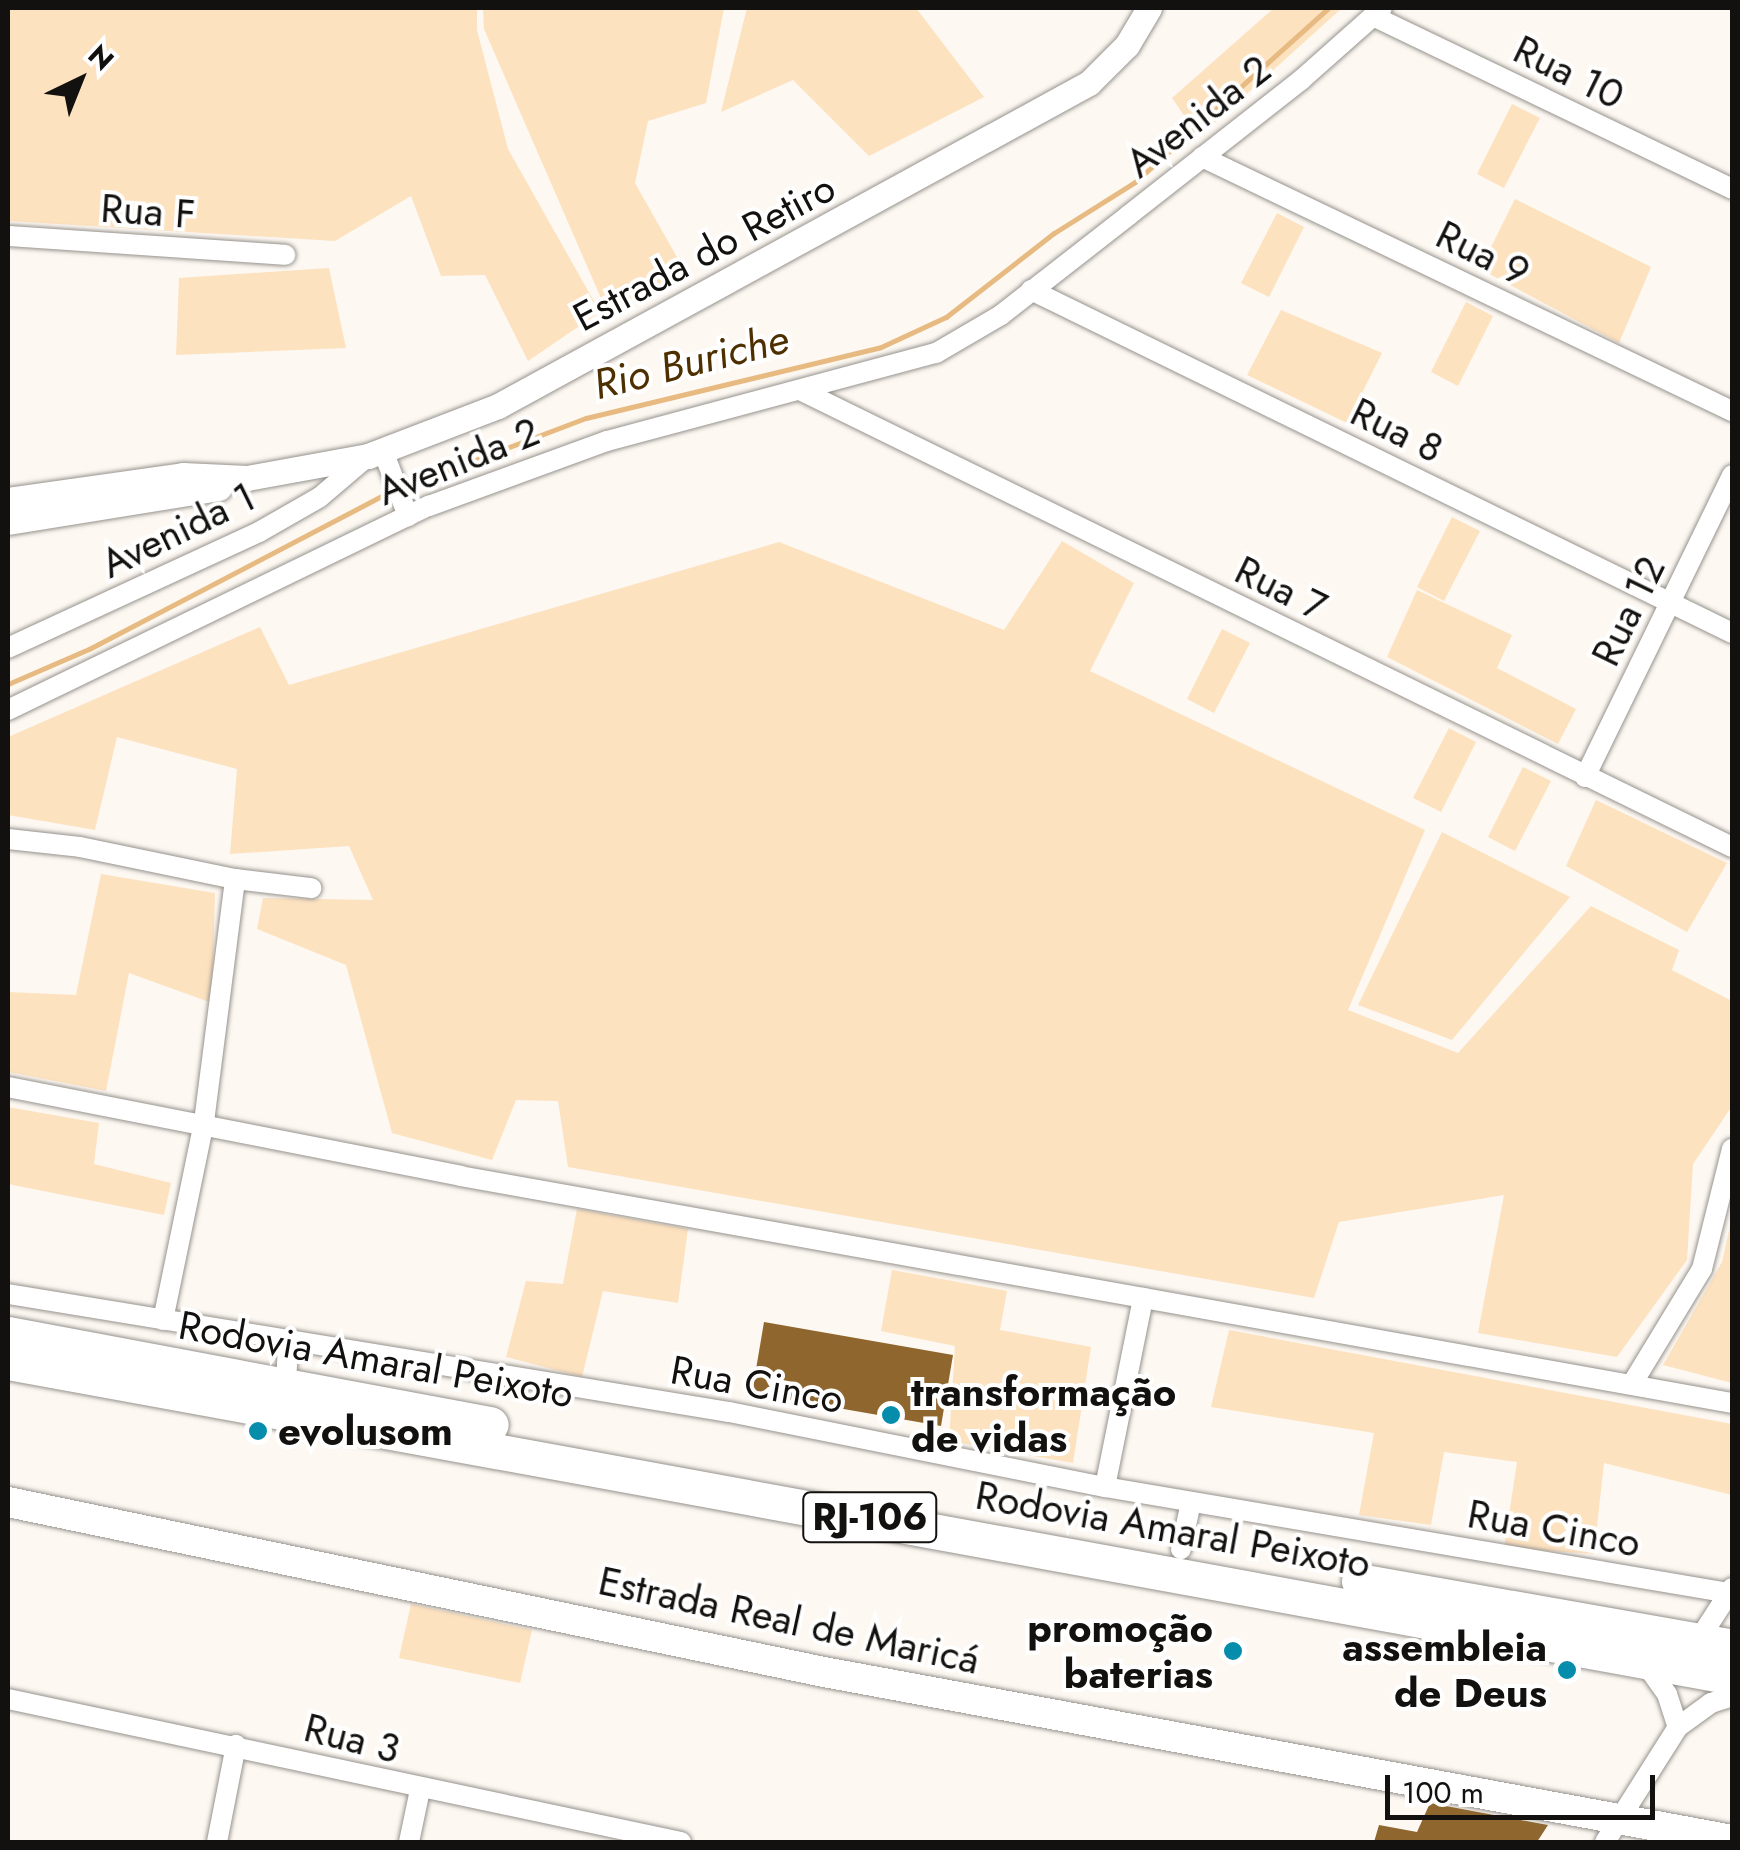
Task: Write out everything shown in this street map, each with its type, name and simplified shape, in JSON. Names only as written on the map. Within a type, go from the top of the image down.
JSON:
[{"type":"highway","name":"Rodovia Amaral Peixoto","points":[[8,1334],[1732,1647]]},
{"type":"highway","name":"Rodovia Amaral Peixoto","points":[[8,1362],[1732,1676]]},
{"type":"main road","name":"Estrada Real de Maricá","points":[[8,1502],[1612,1831],[1732,1840]]},
{"type":"street","name":"Estrada do Retiro","points":[[8,522],[123,500],[211,490],[247,478],[375,454],[498,406],[1047,108],[1108,68],[1149,8]]},
{"type":"street","name":"Avenida 2","points":[[8,710],[265,590],[405,508],[606,441],[936,354],[972,335],[1032,290],[1379,12]]},
{"type":"street","name":"Rua 10","points":[[1379,12],[1732,189]]},
{"type":"street","name":"Rua 9","points":[[1202,157],[1732,411]]},
{"type":"street","name":"Rua F","points":[[8,236],[285,255]]},
{"type":"street","name":"Rua 8","points":[[1032,290],[1732,633]]},
{"type":"street","name":"Rua 7","points":[[800,390],[1732,847]]},
{"type":"street","points":[[375,454],[393,478],[405,508]]},
{"type":"street","name":"Avenida 1","points":[[8,648],[259,532],[320,497],[375,454]]},
{"type":"street","name":"Rua 12","points":[[1585,777],[1732,474]]},
{"type":"street","name":"Estrada do Retiro","points":[[8,500],[183,475],[247,478]]},
{"type":"street","points":[[8,839],[80,847],[234,879],[311,888]]},
{"type":"street","points":[[163,1320],[204,1122],[234,879]]},
{"type":"street","points":[[8,1087],[204,1122],[460,1176],[1732,1403]]},
{"type":"street","points":[[1632,1384],[1702,1269],[1732,1149]]},
{"type":"street","name":"Rua Cinco","points":[[8,1294],[288,1343],[728,1412],[1105,1487],[1731,1590]]},
{"type":"street","points":[[1105,1487],[1143,1298]]},
{"type":"street","points":[[286,1386],[288,1343]]},
{"type":"street","points":[[1181,1549],[1191,1502]]},
{"type":"street","points":[[1698,1641],[1731,1590]]},
{"type":"street","points":[[1642,1658],[1667,1694],[1678,1727]]},
{"type":"street","points":[[1612,1831],[1678,1727],[1711,1703],[1732,1696]]},
{"type":"street","name":"Rua 3","points":[[8,1699],[236,1746],[420,1790],[681,1842]]},
{"type":"street","points":[[217,1842],[236,1746]]},
{"type":"street","points":[[410,1842],[420,1790]]},
{"type":"shaded area","points":[[8,8],[477,8],[477,30],[508,149],[600,312],[528,361],[485,275],[441,276],[411,196],[335,241],[8,221]]},
{"type":"shaded area","points":[[483,8],[724,8],[706,103],[648,121],[635,183],[686,273],[607,312],[484,29]]},
{"type":"shaded area","points":[[747,8],[916,8],[984,97],[869,156],[793,80],[721,112]]},
{"type":"shaded area","points":[[1274,8],[1342,8],[1199,137],[1172,98]]},
{"type":"shaded area","points":[[1512,104],[1540,118],[1504,188],[1477,174]]},
{"type":"shaded area","points":[[1515,199],[1651,267],[1619,343],[1480,269]]},
{"type":"shaded area","points":[[1277,213],[1304,227],[1269,297],[1241,283]]},
{"type":"shaded area","points":[[329,268],[346,348],[176,355],[179,278]]},
{"type":"shaded area","points":[[1466,302],[1493,316],[1458,386],[1431,372]]},
{"type":"shaded area","points":[[1281,310],[1382,353],[1347,423],[1247,375]]},
{"type":"shaded area","points":[[1452,517],[1480,531],[1444,601],[1417,587]]},
{"type":"shaded area","points":[[1062,541],[1134,583],[1090,671],[1425,830],[1348,1010],[1458,1053],[1591,906],[1679,950],[1672,970],[1732,1001],[1732,1106],[1693,1164],[1687,1260],[1617,1357],[1478,1333],[1504,1195],[1339,1222],[1314,1298],[568,1167],[558,1101],[516,1100],[492,1160],[392,1133],[346,965],[257,929],[263,898],[373,900],[349,846],[230,854],[237,769],[117,737],[95,830],[8,815],[8,737],[260,627],[289,685],[779,542],[1004,630]]},
{"type":"shaded area","points":[[1417,590],[1512,635],[1497,668],[1576,709],[1558,744],[1387,657]]},
{"type":"shaded area","points":[[1222,629],[1250,643],[1214,713],[1187,699]]},
{"type":"shaded area","points":[[1449,728],[1476,742],[1441,812],[1413,798]]},
{"type":"shaded area","points":[[1523,767],[1551,781],[1515,851],[1488,837]]},
{"type":"shaded area","points":[[1596,800],[1727,863],[1687,932],[1566,866]]},
{"type":"shaded area","points":[[1442,832],[1570,897],[1452,1040],[1358,1005]]},
{"type":"shaded area","points":[[101,874],[215,893],[212,1003],[129,973],[106,1091],[8,1072],[8,992],[76,995]]},
{"type":"shaded area","points":[[8,1107],[99,1123],[94,1164],[171,1183],[164,1215],[8,1184]]},
{"type":"shaded area","points":[[577,1209],[688,1229],[678,1303],[603,1291],[582,1377],[506,1357],[526,1281],[563,1284]]},
{"type":"shaded area","points":[[1732,1217],[1732,1383],[1663,1365],[1722,1262]]},
{"type":"shaded area","points":[[892,1270],[1007,1291],[1000,1330],[1091,1347],[1073,1463],[949,1441],[955,1346],[881,1331]]},
{"type":"shaded area","points":[[1229,1330],[1732,1424],[1732,1495],[1604,1463],[1594,1554],[1504,1548],[1517,1462],[1444,1452],[1431,1525],[1359,1515],[1374,1433],[1211,1407]]},
{"type":"shaded area","points":[[411,1604],[532,1630],[520,1683],[399,1658]]},
{"type":"building","points":[[764,1322],[953,1355],[941,1426],[752,1393]]},
{"type":"building","points":[[1430,1803],[1548,1825],[1537,1842],[1374,1842],[1379,1825],[1417,1832]]},
{"type":"waterway","name":"Rio Buriche","points":[[404,487],[586,418],[881,347],[946,317],[1054,233],[1135,182],[1328,8]]},
{"type":"waterway","name":"Rio Buriche","points":[[8,684],[89,649],[393,490]]},
{"type":"place","name":"transformação de vidas","points":[[891,1415]]},
{"type":"place","name":"evolusom","points":[[258,1431]]},
{"type":"place","name":"promoção baterias","points":[[1233,1651]]},
{"type":"place","name":"assembleia de Deus","points":[[1567,1670]]}]
